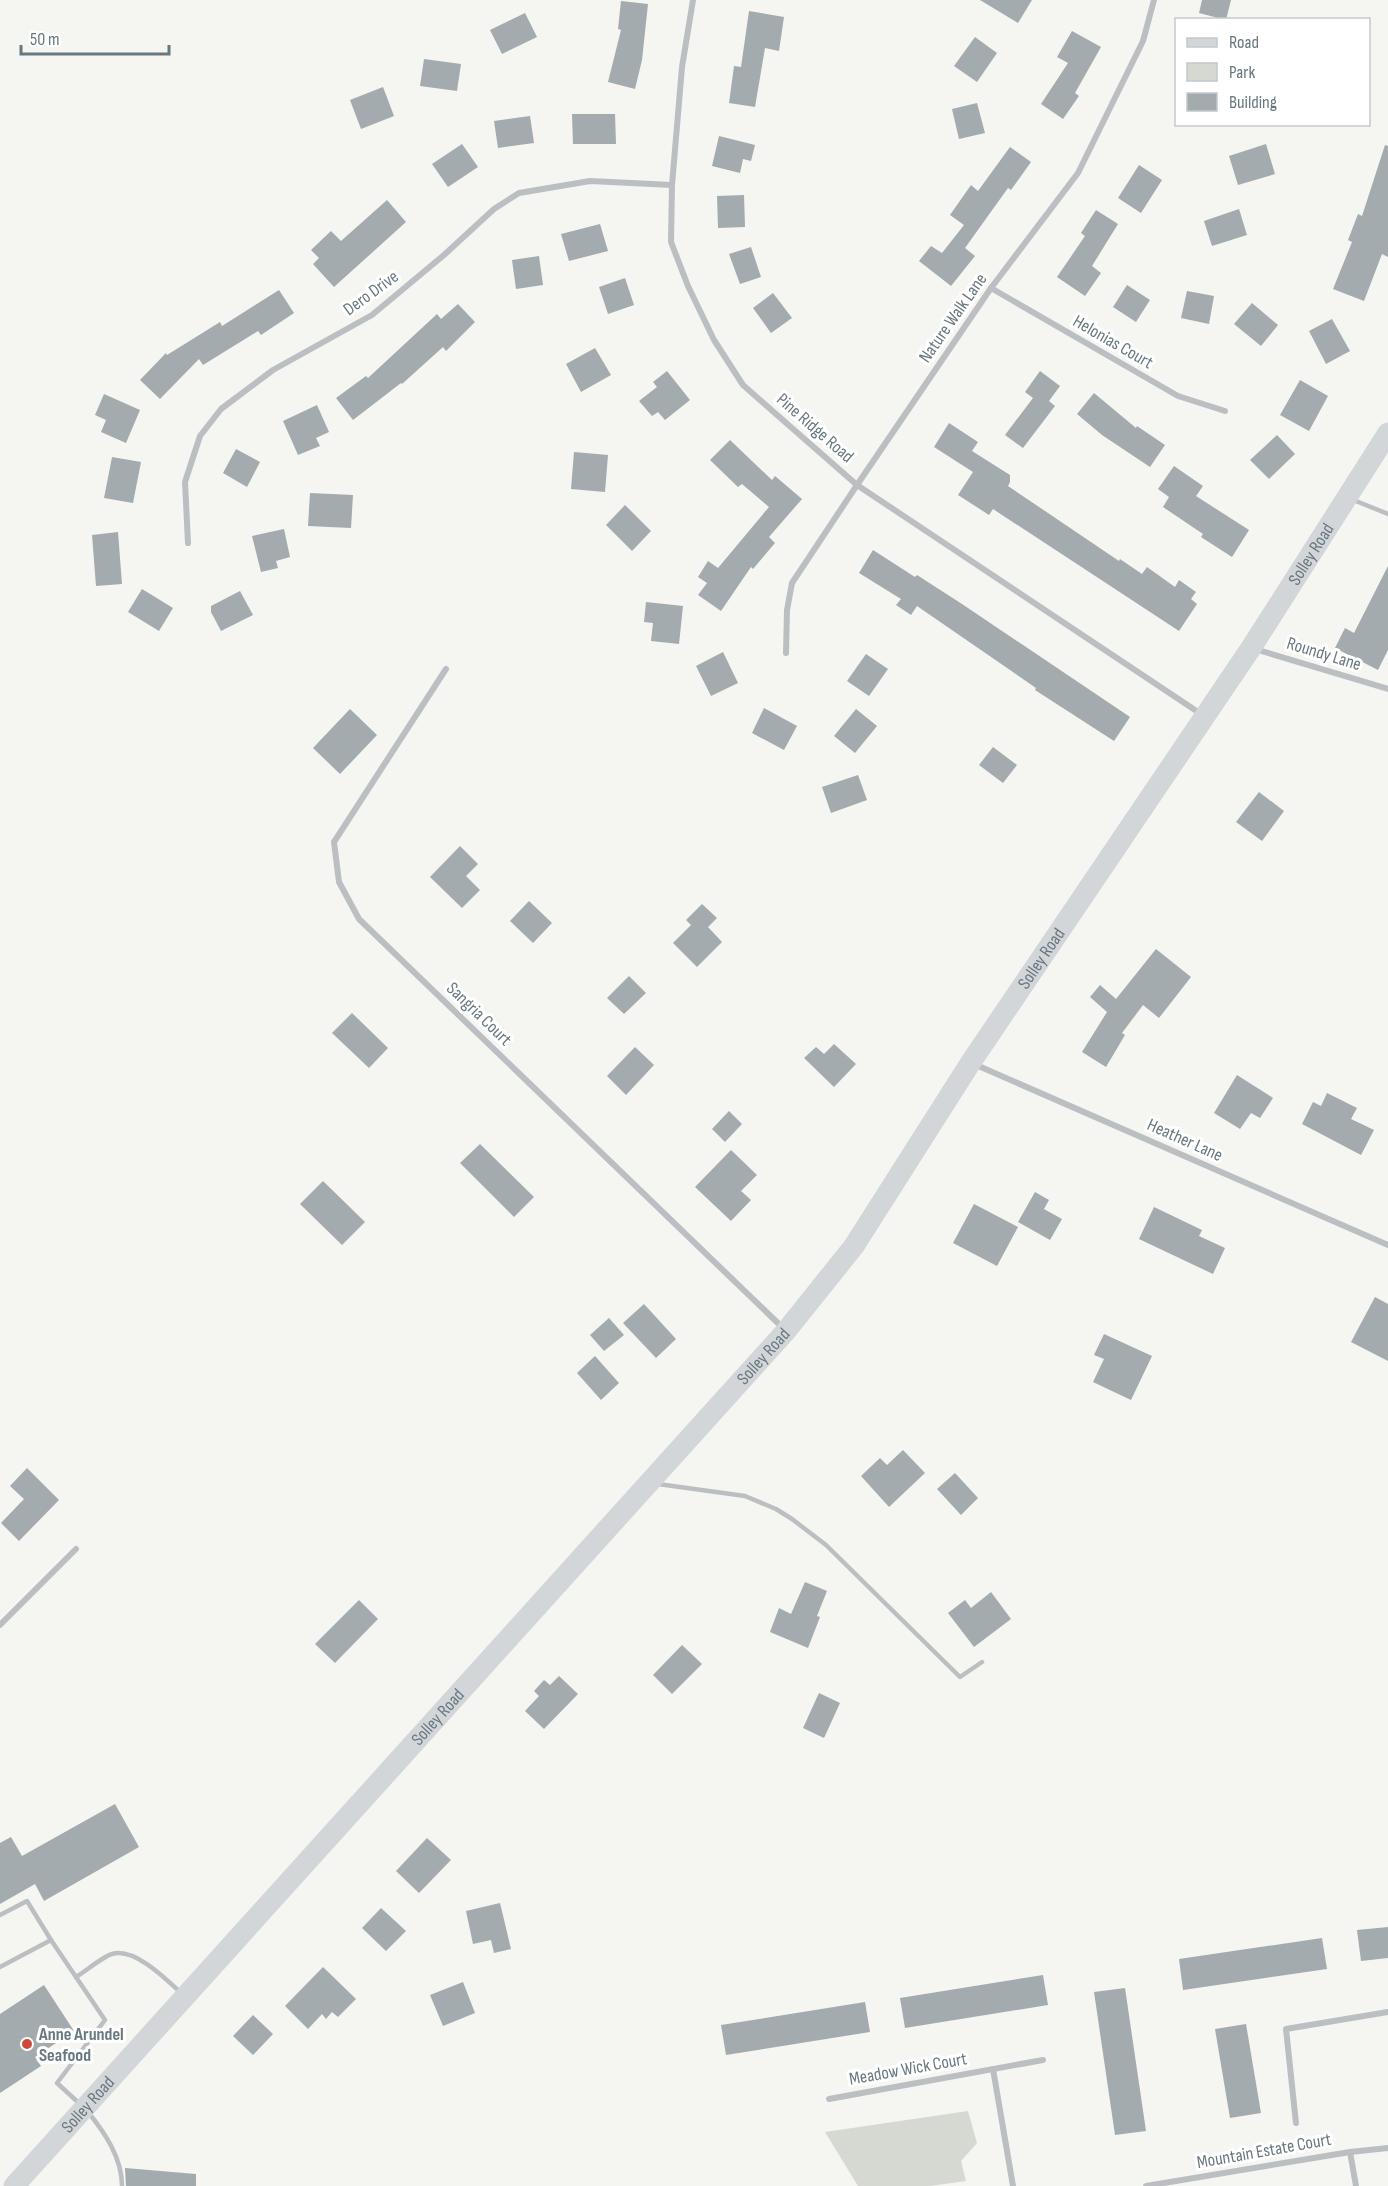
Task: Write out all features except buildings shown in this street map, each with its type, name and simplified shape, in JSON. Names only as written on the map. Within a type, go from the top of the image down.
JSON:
[{"type":"main road","name":"Solley Road","points":[[14,2186],[786,1331],[854,1246],[971,1062],[1251,648],[1388,433]]},
{"type":"street","name":"Pine Ridge Road","points":[[693,0],[682,67],[672,185],[671,242],[688,286],[714,340],[743,385],[857,485],[1204,716]]},
{"type":"street","name":"Nature Walk Lane","points":[[786,653],[792,583],[991,288],[1078,173],[1143,41],[1154,0]]},
{"type":"street","name":"Dero Drive","points":[[188,543],[185,482],[200,436],[221,409],[273,370],[372,315],[444,255],[494,209],[519,193],[590,181],[672,185]]},
{"type":"street","name":"Helonias Court","points":[[991,288],[1178,396],[1225,411]]},
{"type":"street","name":"Roundy Lane","points":[[1251,648],[1388,689]]},
{"type":"street","name":"Sangria Court","points":[[446,669],[334,842],[339,882],[359,919],[786,1331]]},
{"type":"street","name":"Heather Lane","points":[[971,1062],[1388,1245]]},
{"type":"street","points":[[0,1625],[76,1549]]},
{"type":"street","points":[[1296,2122],[1286,2029],[1388,2012]]},
{"type":"street","name":"Meadow Wick Court","points":[[829,2099],[1043,2060]]},
{"type":"street","name":"Meadow Wick Court","points":[[993,2069],[1013,2186]]},
{"type":"street","name":"Mountain Estate Court","points":[[1146,2186],[1350,2152],[1388,2148]]},
{"type":"street","points":[[1350,2152],[1356,2186]]},
{"type":"lane","points":[[1348,498],[1388,514]]},
{"type":"lane","points":[[649,1483],[746,1496],[776,1509],[826,1545],[960,1677],[982,1662]]},
{"type":"lane","points":[[0,1915],[27,1901],[105,2020],[57,2083],[84,2108],[112,2146],[122,2175],[122,2186]]},
{"type":"lane","points":[[0,1967],[51,1940]]},
{"type":"lane","points":[[76,1977],[112,1954],[123,1954],[153,1967],[185,1996]]},
{"type":"green space","points":[[968,2111],[977,2143],[961,2161],[966,2181],[930,2186],[858,2186],[825,2132]]},
{"type":"place","name":"Anne Arundel Seafood","points":[[27,2044]]}]
